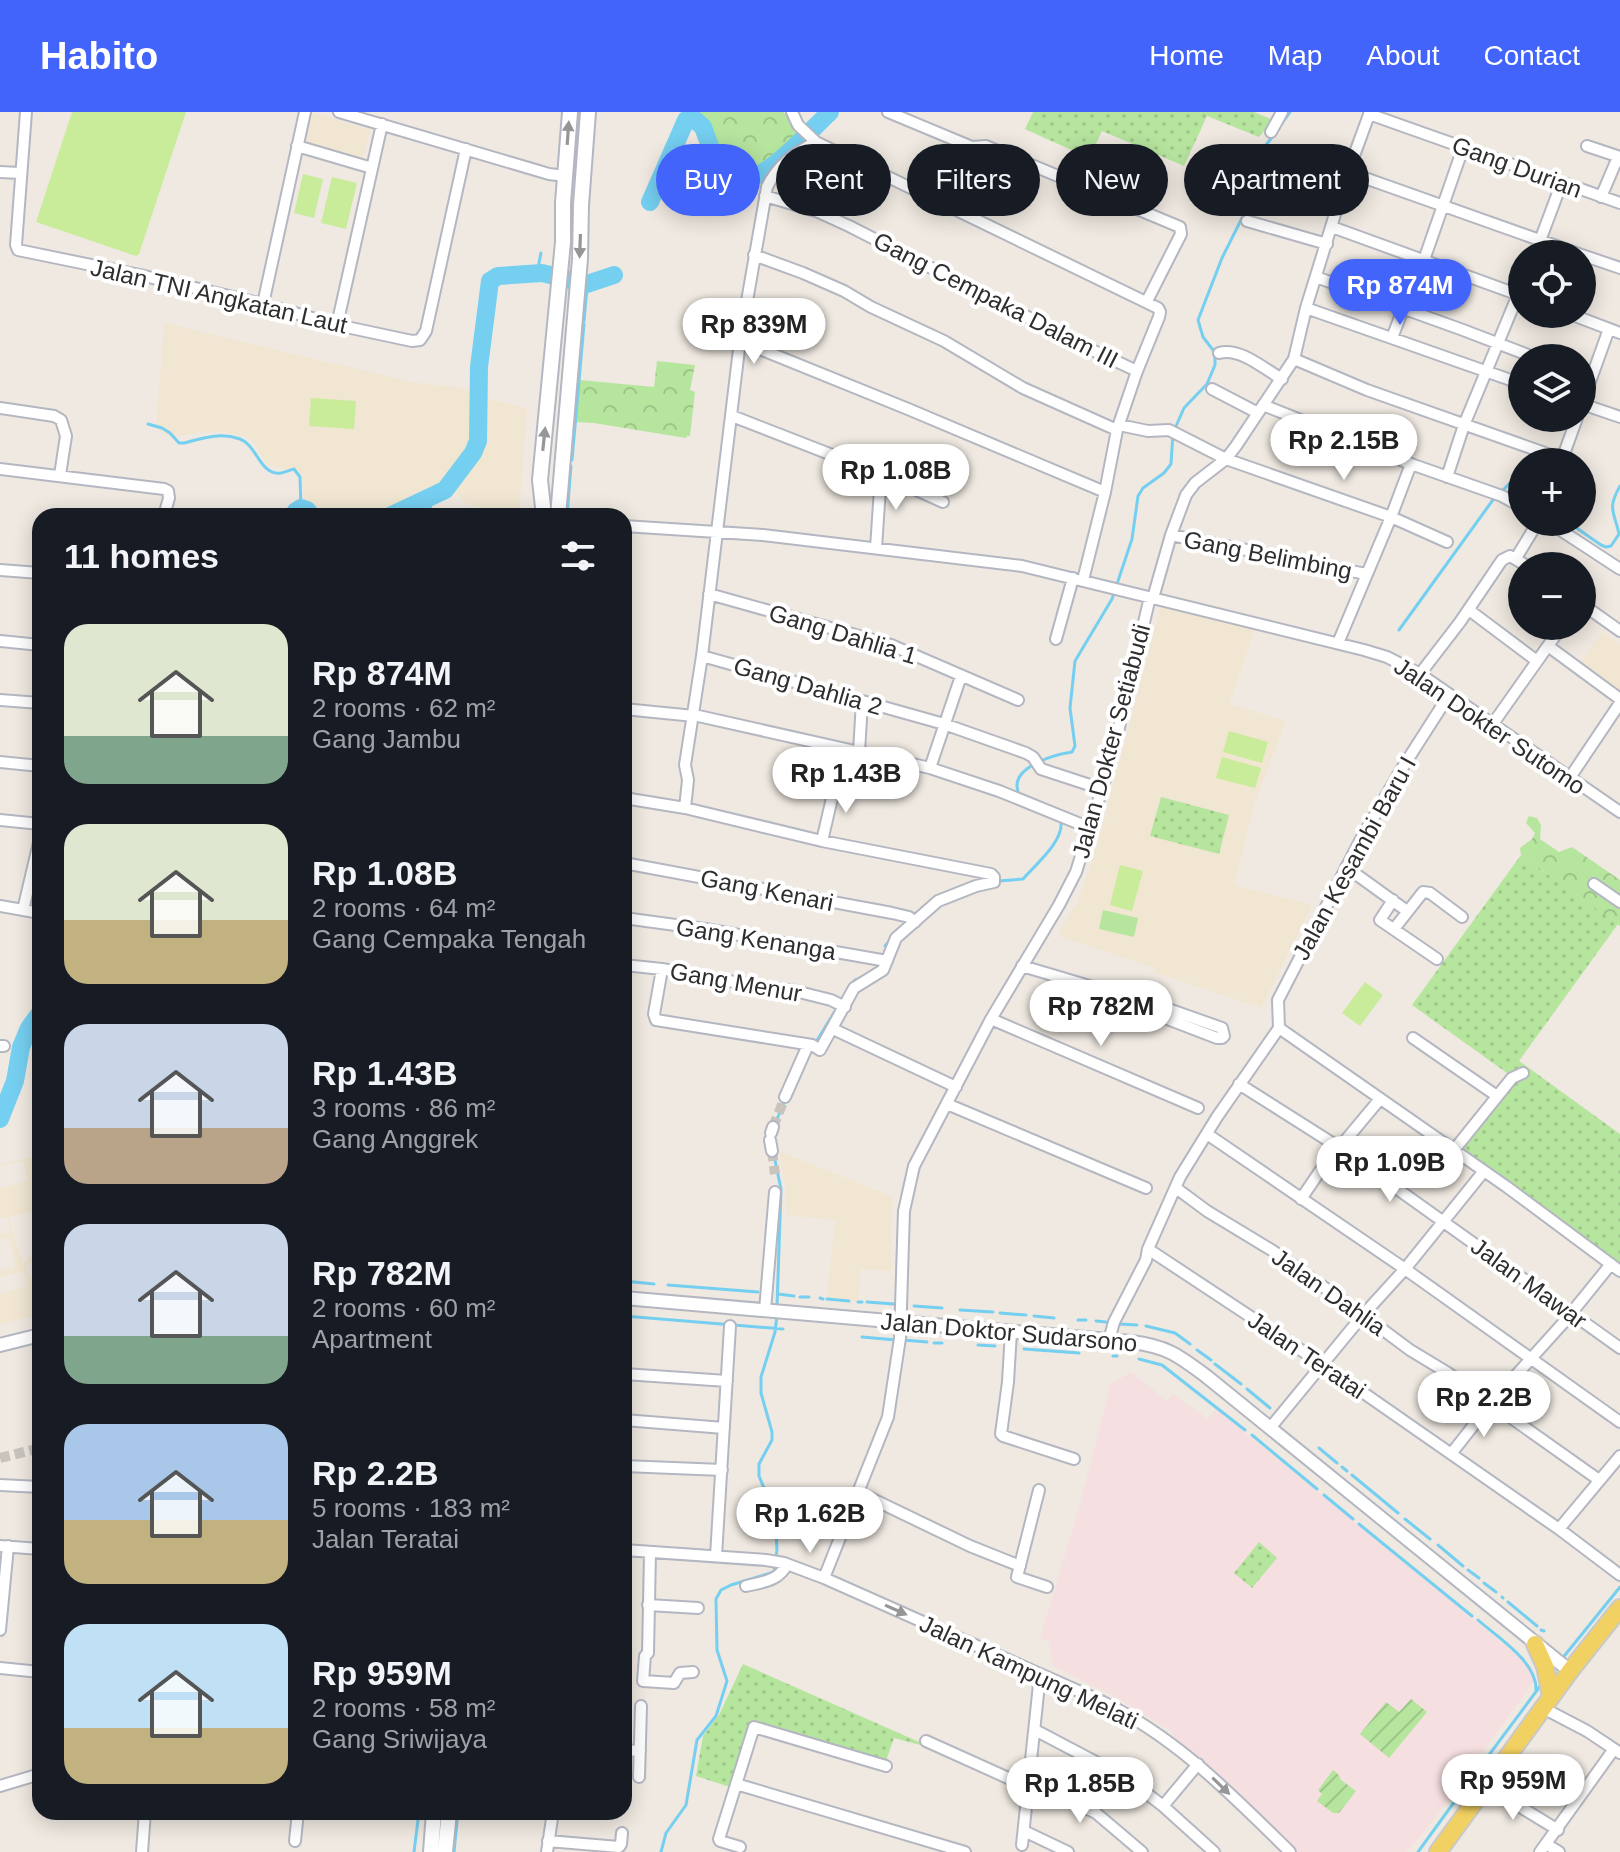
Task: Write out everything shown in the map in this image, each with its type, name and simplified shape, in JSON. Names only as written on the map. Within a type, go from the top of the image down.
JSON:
[{"type":"main road","points":[[543,508],[540,480],[563,242],[570,112]]},
{"type":"main road","points":[[559,508],[578,283],[588,112]]},
{"type":"main road","points":[[565,176],[583,177]]},
{"type":"main road","points":[[563,203],[581,205]]},
{"type":"main road","points":[[1438,1852],[1486,1786],[1554,1680],[1620,1608]]},
{"type":"main road","points":[[1535,1644],[1554,1680]]},
{"type":"main road","points":[[431,1852],[433,1820]]},
{"type":"main road","points":[[445,1852],[448,1820]]},
{"type":"street","points":[[0,172],[20,173],[26,112]]},
{"type":"street","points":[[263,304],[305,112]]},
{"type":"street","points":[[339,112],[549,174],[565,176]]},
{"type":"street","points":[[337,325],[372,168],[388,112]]},
{"type":"street","points":[[792,112],[814,140],[1158,308],[1160,312],[1118,427],[1105,492],[1056,639]]},
{"type":"street","points":[[888,112],[972,147],[986,146],[1180,227],[1181,234],[1147,301]]},
{"type":"street","points":[[918,125],[924,112]]},
{"type":"street","points":[[1271,132],[1282,112]]},
{"type":"street","name":"Gang Durian","points":[[1370,113],[1620,203]]},
{"type":"street","name":"Jalan Dokter Setiabudi","points":[[1358,144],[1370,113]]},
{"type":"street","points":[[702,656],[740,341],[765,196],[778,168],[814,140]]},
{"type":"street","points":[[297,146],[372,168]]},
{"type":"street","points":[[1587,146],[1620,157],[1601,197]]},
{"type":"street","points":[[1392,338],[1463,148]]},
{"type":"street","name":"Jalan TNI Angkatan Laut","points":[[20,173],[18,250],[140,275],[412,341],[420,340],[426,331],[466,149]]},
{"type":"street","points":[[1369,180],[1540,240],[1562,182]]},
{"type":"street","name":"Gang Cempaka Dalam III","points":[[765,196],[816,211],[849,226],[1137,371]]},
{"type":"street","name":"Jalan Dokter Setiabudi","points":[[901,1322],[904,1211],[914,1166],[991,1019],[1076,872],[1112,757],[1151,597],[1186,495],[1195,483],[1226,459],[1294,359],[1306,308],[1335,216]]},
{"type":"street","points":[[1247,221],[1327,244]]},
{"type":"street","points":[[1332,227],[1508,288]]},
{"type":"street","points":[[754,255],[844,291],[944,341],[1023,388],[1118,427],[1174,432],[1226,459],[1391,517],[1447,542]]},
{"type":"street","points":[[1596,259],[1620,268]]},
{"type":"street","points":[[1316,277],[1508,347]]},
{"type":"street","points":[[1306,308],[1508,379]]},
{"type":"street","points":[[1447,477],[1485,371],[1508,321]]},
{"type":"street","points":[[1596,361],[1614,331]]},
{"type":"street","points":[[740,341],[1105,492]]},
{"type":"street","points":[[1219,353],[1227,351],[1238,354],[1282,379]]},
{"type":"street","points":[[1294,359],[1367,390],[1528,448]]},
{"type":"street","points":[[1212,389],[1508,500]]},
{"type":"street","points":[[0,408],[54,416],[61,420],[66,436],[60,475]]},
{"type":"street","points":[[1596,409],[1620,417]]},
{"type":"street","points":[[732,416],[881,474],[943,502]]},
{"type":"street","points":[[1338,643],[1411,464]]},
{"type":"street","points":[[0,469],[164,489],[168,491],[169,498],[166,508]]},
{"type":"street","points":[[876,548],[881,474]]},
{"type":"street","points":[[632,527],[763,535],[876,548],[1010,564],[1078,579]]},
{"type":"street","name":"Gang Belimbing","points":[[1171,535],[1366,574]]},
{"type":"street","points":[[1569,536],[1620,569]]},
{"type":"street","points":[[1420,674],[1469,610],[1502,560],[1508,557]]},
{"type":"street","points":[[0,570],[32,572]]},
{"type":"street","name":"Jalan Dokter Sutomo","points":[[1078,579],[1387,657],[1420,674],[1620,812]]},
{"type":"street","name":"Gang Dahlia 1","points":[[709,594],[891,645],[1018,700]]},
{"type":"street","points":[[1469,610],[1537,661]]},
{"type":"street","points":[[1596,614],[1620,631]]},
{"type":"street","points":[[1492,725],[1552,640]]},
{"type":"street","points":[[0,641],[32,644]]},
{"type":"street","points":[[1548,646],[1620,701],[1569,779]]},
{"type":"street","name":"Gang Dahlia 2","points":[[685,808],[688,780],[685,765],[702,656],[944,724],[1033,757],[1041,769],[1102,789]]},
{"type":"street","points":[[930,768],[961,676]]},
{"type":"street","name":"Jalan Kesambi Baru I","points":[[1279,1028],[1278,1000],[1346,867],[1401,770],[1449,695]]},
{"type":"street","points":[[0,700],[32,702]]},
{"type":"street","points":[[859,752],[862,702]]},
{"type":"street","points":[[632,710],[694,716],[930,768],[1090,828]]},
{"type":"street","points":[[0,762],[32,765]]},
{"type":"street","points":[[822,841],[836,781]]},
{"type":"street","points":[[632,799],[991,874],[994,881],[938,901],[913,920],[894,941],[883,970],[854,988],[820,1050],[656,1020],[654,1014],[662,969]]},
{"type":"street","points":[[0,820],[32,823]]},
{"type":"street","name":"Gang Kenari","points":[[632,865],[913,920]]},
{"type":"street","points":[[1346,867],[1407,911]]},
{"type":"street","points":[[23,910],[32,872]]},
{"type":"street","points":[[1594,884],[1620,902]]},
{"type":"street","points":[[1394,929],[1420,894],[1427,892],[1462,917]]},
{"type":"street","points":[[1393,900],[1380,918],[1437,959]]},
{"type":"street","points":[[0,906],[32,912]]},
{"type":"street","name":"Gang Kenanga","points":[[632,919],[887,961]]},
{"type":"street","name":"Gang Menur","points":[[632,966],[795,991],[842,1005]]},
{"type":"street","points":[[1022,966],[1113,993],[1123,993],[1222,1028],[1224,1036],[1217,1038],[1118,1000],[1113,993]]},
{"type":"street","points":[[991,1019],[1198,1108]]},
{"type":"street","points":[[1109,1340],[1114,1322],[1146,1260],[1176,1188],[1239,1084],[1279,1028],[1615,1267],[1491,1403],[1451,1454]]},
{"type":"street","points":[[833,1029],[956,1087]]},
{"type":"street","points":[[1413,1038],[1497,1096]]},
{"type":"street","points":[[785,1097],[813,1047]]},
{"type":"street","points":[[1454,1150],[1515,1075],[1523,1073]]},
{"type":"street","name":"Jalan Mawar","points":[[1239,1084],[1340,1148],[1620,1348]]},
{"type":"street","points":[[1301,1199],[1318,1173],[1380,1099]]},
{"type":"street","points":[[947,1104],[1146,1188]]},
{"type":"street","points":[[1207,1134],[1405,1269],[1620,1422]]},
{"type":"street","points":[[1270,1428],[1484,1171]]},
{"type":"street","name":"Jalan Dahlia","points":[[1176,1188],[1207,1211],[1273,1251],[1599,1480]]},
{"type":"street","points":[[766,1310],[775,1192]]},
{"type":"street","name":"Jalan Teratai","points":[[1148,1249],[1322,1364],[1618,1573]]},
{"type":"street","name":"Jalan Doktor Sudarsono","points":[[632,1300],[731,1321],[766,1310],[1109,1340],[1164,1348],[1186,1361],[1270,1428],[1535,1644]]},
{"type":"street","points":[[716,1556],[731,1321]]},
{"type":"street","points":[[824,1578],[888,1417],[901,1322]]},
{"type":"street","points":[[1011,1332],[1001,1434],[1074,1459]]},
{"type":"street","points":[[0,1345],[32,1337]]},
{"type":"street","points":[[632,1375],[727,1381]]},
{"type":"street","points":[[632,1421],[724,1428]]},
{"type":"street","points":[[1559,1529],[1620,1456]]},
{"type":"street","points":[[632,1466],[722,1470]]},
{"type":"street","points":[[0,1485],[32,1487]]},
{"type":"street","points":[[1039,1490],[1017,1575],[1019,1579],[1047,1587]]},
{"type":"street","points":[[860,1493],[970,1546],[1020,1566]]},
{"type":"street","points":[[0,1630],[4,1546],[32,1548]]},
{"type":"street","name":"Jalan Kampung Melati","points":[[632,1551],[786,1563],[1113,1707],[1198,1764],[1290,1852]]},
{"type":"street","points":[[650,1552],[648,1653],[645,1656],[643,1681],[674,1683],[678,1674],[693,1672]]},
{"type":"street","points":[[746,1586],[780,1575],[786,1563]]},
{"type":"street","points":[[648,1605],[698,1608]]},
{"type":"street","points":[[0,1668],[32,1671]]},
{"type":"street","points":[[1022,1845],[1040,1675]]},
{"type":"street","points":[[1554,1680],[1587,1731],[1617,1751],[1543,1848],[1559,1852]]},
{"type":"street","points":[[639,1777],[641,1706]]},
{"type":"street","points":[[740,1847],[719,1840],[756,1726],[886,1766]]},
{"type":"street","points":[[1035,1730],[1128,1779],[1214,1852]]},
{"type":"street","points":[[926,1741],[1096,1813],[1142,1852]]},
{"type":"street","points":[[632,1750],[640,1751]]},
{"type":"street","points":[[1163,1806],[1198,1764]]},
{"type":"street","points":[[0,1786],[32,1776]]},
{"type":"street","points":[[736,1784],[965,1852]]},
{"type":"street","points":[[1486,1786],[1558,1830]]},
{"type":"street","points":[[142,1852],[144,1820]]},
{"type":"street","points":[[295,1841],[297,1820]]},
{"type":"street","points":[[552,1820],[547,1847],[619,1847],[622,1833]]},
{"type":"street","points":[[1024,1831],[1068,1852]]},
{"type":"shaded area","points":[[311,112],[370,130],[362,161],[302,145]]},
{"type":"shaded area","points":[[164,323],[411,382],[470,389],[481,397],[527,408],[519,508],[482,508],[465,503],[456,494],[436,498],[430,496],[402,508],[307,508],[304,505],[299,472],[266,463],[253,442],[245,437],[207,432],[170,437],[156,429]]},
{"type":"shaded area","points":[[1161,606],[1255,629],[1229,704],[1286,721],[1255,801],[1235,883],[1312,905],[1261,1008],[1058,936],[1077,903],[1098,843]]},
{"type":"shaded area","points":[[1603,632],[1620,644],[1620,696],[1578,666]]},
{"type":"shaded area","points":[[779,1151],[893,1197],[891,1271],[861,1269],[858,1301],[827,1299],[835,1220],[787,1215]]},
{"type":"shaded area","points":[[32,1157],[32,1211],[9,1217],[22,1263],[32,1257],[32,1262],[26,1264],[32,1281],[32,1316],[0,1324],[0,1294],[28,1286],[24,1272],[0,1277],[0,1270],[16,1267],[9,1238],[0,1239],[0,1229],[2,1235],[11,1232],[7,1217],[0,1218],[0,1188],[28,1181],[23,1161],[0,1164]]},
{"type":"shaded area","points":[[1131,1372],[1167,1401],[1173,1394],[1208,1419],[1216,1409],[1534,1669],[1534,1681],[1454,1792],[1406,1852],[1295,1852],[1169,1730],[1118,1698],[1053,1666],[1049,1640],[1040,1639],[1084,1491],[1082,1489],[1111,1384]]},
{"type":"green space","points":[[72,112],[186,112],[136,256],[36,222]]},
{"type":"green space","points":[[783,112],[789,117],[798,136],[788,144],[776,144],[776,154],[760,166],[760,144],[716,144],[709,128],[696,114]]},
{"type":"green space","points":[[1033,112],[1254,112],[1273,120],[1259,137],[1207,116],[1194,144],[1184,144],[1184,166],[1168,159],[1168,144],[1132,144],[1102,131],[1096,144],[1058,144],[1025,129]]},
{"type":"green space","points":[[303,174],[323,179],[314,218],[294,213]]},
{"type":"green space","points":[[332,177],[357,183],[346,229],[321,223]]},
{"type":"green space","points":[[657,361],[695,365],[690,390],[695,392],[690,436],[686,438],[576,422],[580,380],[654,387]]},
{"type":"green space","points":[[311,398],[356,401],[354,429],[309,426]]},
{"type":"green space","points":[[1229,731],[1268,742],[1262,763],[1223,752]]},
{"type":"green space","points":[[1222,757],[1261,768],[1255,788],[1216,778]]},
{"type":"green space","points":[[1161,797],[1229,815],[1219,854],[1150,836]]},
{"type":"green space","points":[[1529,816],[1537,818],[1541,825],[1540,839],[1559,852],[1572,847],[1620,880],[1620,926],[1521,855],[1520,848],[1535,833],[1526,823]]},
{"type":"green space","points":[[1521,855],[1618,924],[1519,1061],[1620,1134],[1620,1266],[1461,1152],[1514,1078],[1412,1005]]},
{"type":"green space","points":[[1120,865],[1143,871],[1132,911],[1110,905]]},
{"type":"green space","points":[[1103,910],[1138,918],[1134,937],[1099,929]]},
{"type":"green space","points":[[1365,982],[1383,995],[1360,1026],[1342,1013]]},
{"type":"green space","points":[[1259,1542],[1277,1558],[1252,1588],[1234,1573]]},
{"type":"green space","points":[[743,1664],[935,1749],[894,1738],[886,1761],[752,1721],[730,1787],[696,1776],[703,1736],[719,1715]]},
{"type":"green space","points":[[1411,1699],[1427,1712],[1389,1758],[1360,1734],[1386,1702],[1399,1712]]},
{"type":"green space","points":[[1333,1770],[1356,1791],[1339,1813],[1333,1813],[1317,1801],[1322,1794],[1318,1790]]},
{"type":"waterway","points":[[650,202],[686,120],[694,119],[703,127],[715,160],[724,174],[749,178],[775,164],[830,112]]},
{"type":"waterway","points":[[1279,127],[1290,112]]},
{"type":"waterway","points":[[1019,794],[1017,785],[1025,770],[1054,756],[1072,752],[1075,746],[1070,708],[1075,661],[1112,599],[1132,539],[1138,496],[1171,464],[1173,433],[1184,408],[1207,384],[1215,365],[1213,350],[1203,337],[1198,320],[1222,258],[1261,180],[1262,150],[1273,136]]},
{"type":"waterway","points":[[537,273],[541,253]]},
{"type":"waterway","points":[[407,508],[445,490],[473,453],[478,441],[479,367],[490,281],[498,276],[542,273],[587,284],[614,275]]},
{"type":"waterway","points":[[584,321],[588,276]]},
{"type":"waterway","points":[[572,460],[584,324]]},
{"type":"waterway","points":[[148,424],[162,428],[179,443],[219,436],[246,442],[268,470],[281,473],[294,469],[300,477],[301,508]]},
{"type":"waterway","points":[[568,508],[571,466]]},
{"type":"waterway","points":[[1501,492],[1508,485]]},
{"type":"waterway","points":[[1588,536],[1606,547],[1611,546],[1619,534],[1613,505],[1620,486]]},
{"type":"waterway","points":[[1399,630],[1495,497]]},
{"type":"waterway","points":[[428,498],[431,508]]},
{"type":"waterway","points":[[999,881],[1023,879],[1054,844],[1061,821]]},
{"type":"waterway","points":[[885,946],[893,937]]},
{"type":"waterway","points":[[851,985],[864,976]]},
{"type":"waterway","points":[[816,1042],[837,1008]]},
{"type":"waterway","points":[[0,1119],[15,1081],[21,1047],[32,1024]]},
{"type":"waterway","points":[[775,1124],[786,1098]]},
{"type":"waterway","points":[[773,1151],[781,1189],[777,1307]]},
{"type":"waterway","points":[[632,1282],[654,1284]]},
{"type":"waterway","points":[[668,1285],[758,1292]]},
{"type":"waterway","points":[[778,1294],[794,1296]]},
{"type":"waterway","points":[[800,1297],[809,1297]]},
{"type":"waterway","points":[[827,1299],[849,1301]]},
{"type":"waterway","points":[[867,1302],[894,1304]]},
{"type":"waterway","points":[[914,1306],[942,1308]]},
{"type":"waterway","points":[[960,1310],[993,1312]]},
{"type":"waterway","points":[[1000,1313],[1026,1315]]},
{"type":"waterway","points":[[661,1852],[666,1833],[686,1805],[697,1740],[716,1716],[727,1681],[717,1650],[716,1599],[721,1590],[731,1585],[774,1572],[777,1550],[775,1515],[759,1476],[759,1464],[772,1440],[761,1393],[761,1377],[777,1315]]},
{"type":"waterway","points":[[1034,1316],[1054,1318]]},
{"type":"waterway","points":[[632,1317],[783,1329]]},
{"type":"waterway","points":[[1078,1320],[1086,1320]]},
{"type":"waterway","points":[[1096,1321],[1106,1322]]},
{"type":"waterway","points":[[1119,1324],[1137,1325]]},
{"type":"waterway","points":[[1146,1326],[1175,1333],[1190,1344]]},
{"type":"waterway","points":[[862,1337],[896,1340]]},
{"type":"waterway","points":[[903,1340],[927,1342]]},
{"type":"waterway","points":[[934,1343],[942,1343]]},
{"type":"waterway","points":[[978,1345],[995,1346]]},
{"type":"waterway","points":[[1024,1349],[1079,1353]]},
{"type":"waterway","points":[[1197,1350],[1211,1360]]},
{"type":"waterway","points":[[1139,1359],[1162,1365],[1245,1430]]},
{"type":"waterway","points":[[1215,1364],[1241,1384]]},
{"type":"waterway","points":[[1247,1389],[1270,1408]]},
{"type":"waterway","points":[[1252,1435],[1317,1489]]},
{"type":"waterway","points":[[1319,1448],[1337,1463]]},
{"type":"waterway","points":[[1342,1467],[1347,1471]]},
{"type":"waterway","points":[[1352,1475],[1398,1513]]},
{"type":"waterway","points":[[1324,1495],[1353,1519]]},
{"type":"waterway","points":[[1405,1519],[1430,1539]]},
{"type":"waterway","points":[[1359,1524],[1472,1616]]},
{"type":"waterway","points":[[1438,1545],[1463,1566]]},
{"type":"waterway","points":[[1468,1570],[1479,1578]]},
{"type":"waterway","points":[[1484,1583],[1496,1592]]},
{"type":"waterway","points":[[1561,1660],[1620,1587]]},
{"type":"waterway","points":[[1508,1602],[1537,1626]]},
{"type":"waterway","points":[[1478,1620],[1524,1660],[1535,1680],[1536,1691]]},
{"type":"waterway","points":[[1474,1775],[1541,1685]]},
{"type":"waterway","points":[[1418,1852],[1463,1790]]},
{"type":"waterway","points":[[414,1852],[418,1820]]},
{"type":"waterway","points":[[454,1852],[457,1820]]},
{"type":"tunnel","points":[[773,1127],[785,1097]]},
{"type":"tunnel","points":[[772,1151],[775,1174]]},
{"type":"tunnel","points":[[0,1458],[32,1450]]}]
